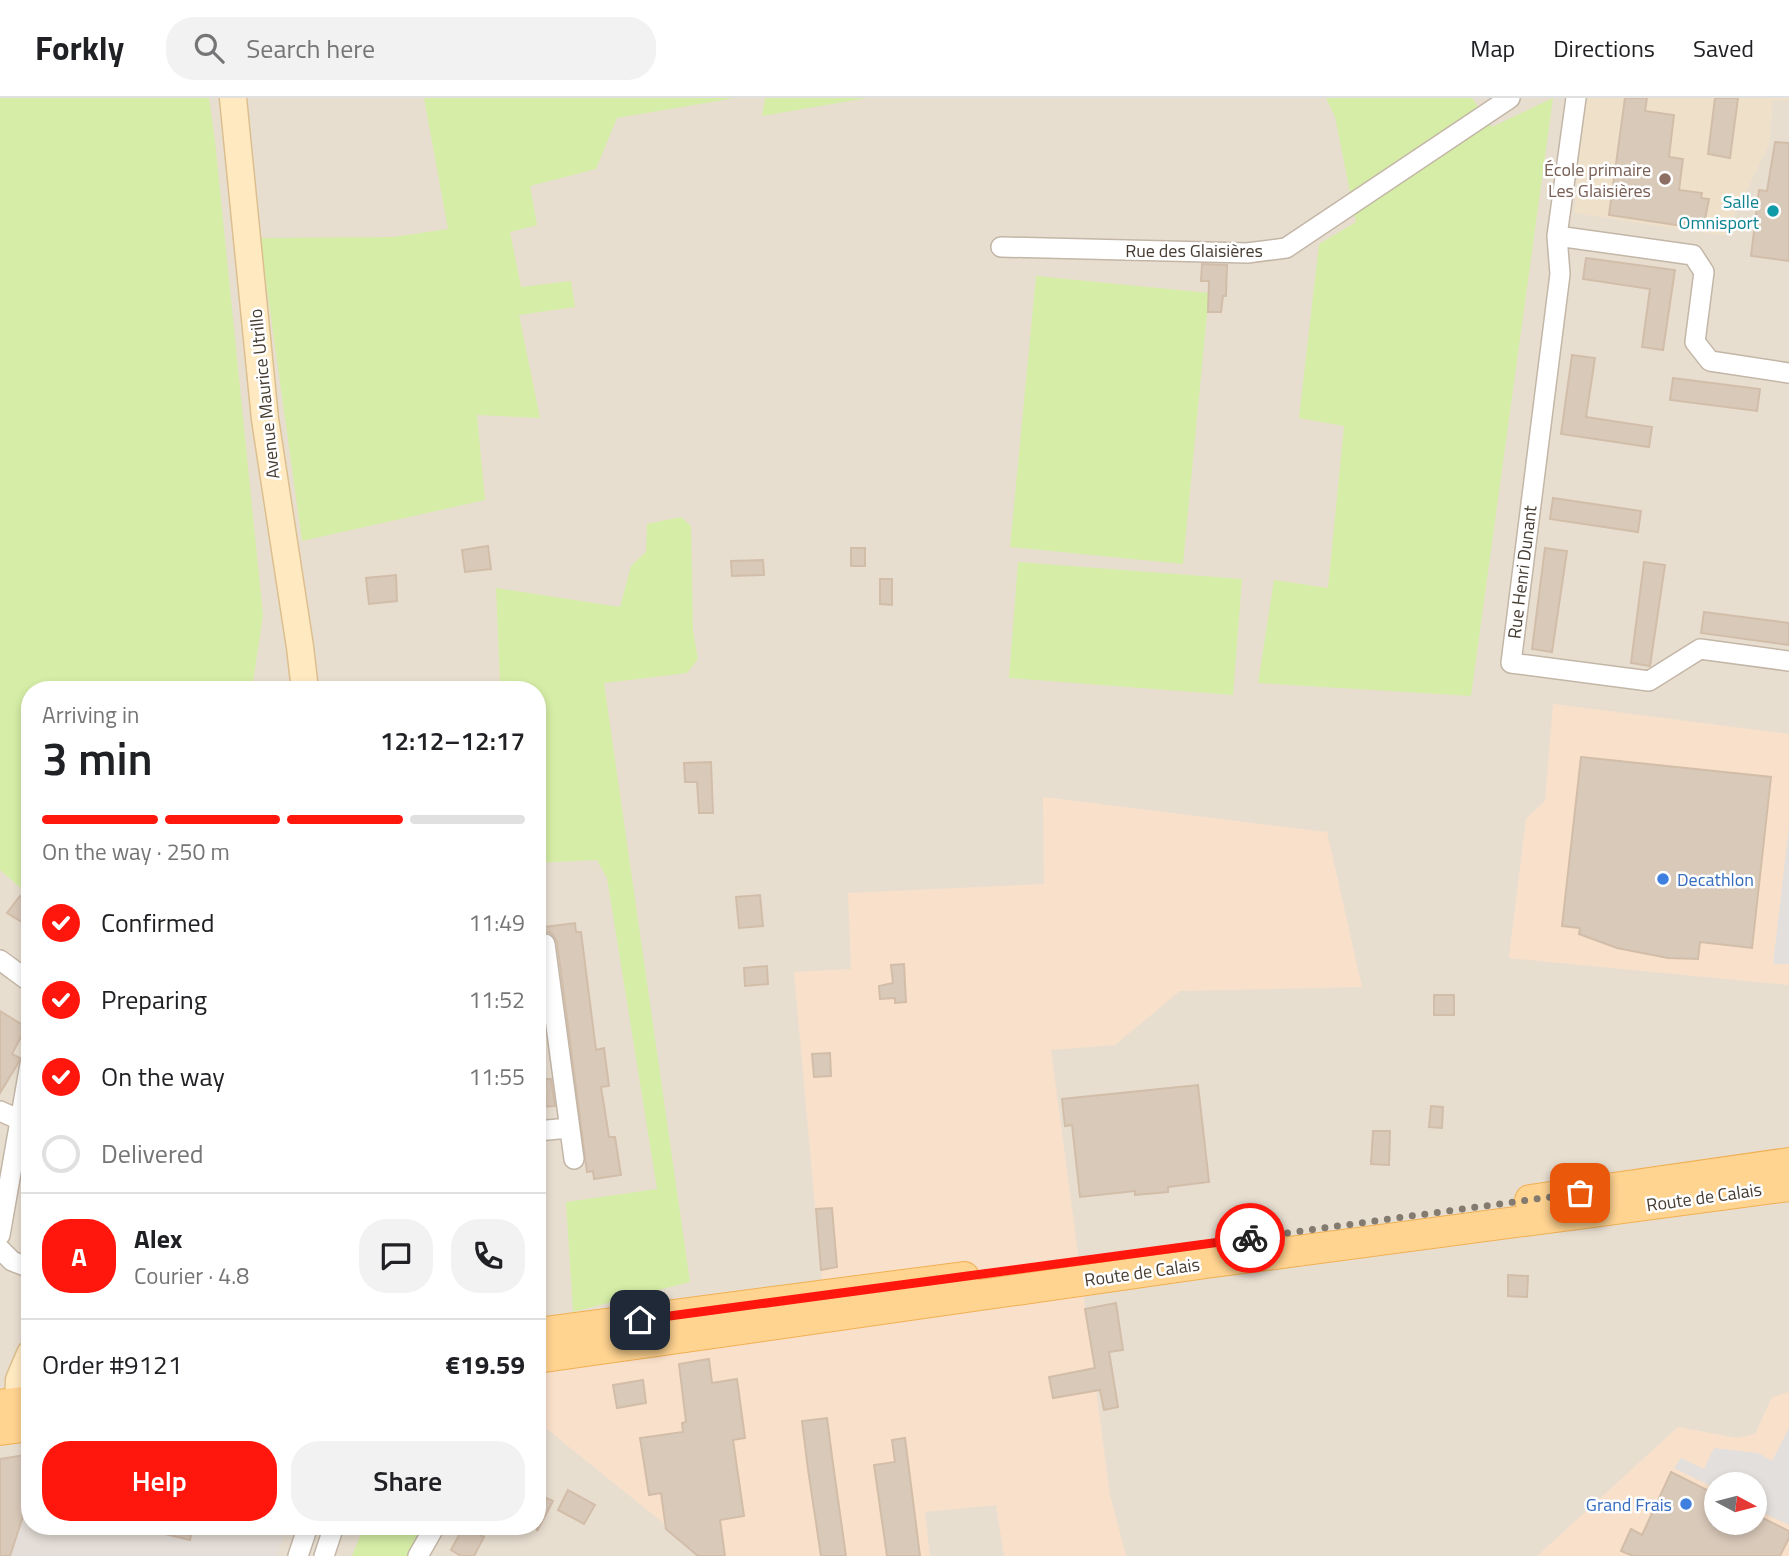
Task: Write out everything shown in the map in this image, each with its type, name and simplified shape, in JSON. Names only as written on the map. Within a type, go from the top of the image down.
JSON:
[{"type":"main road","name":"Avenue Maurice Utrillo","points":[[233,98],[265,419],[304,681]]},
{"type":"main road","name":"Route de Calais","points":[[546,1332],[1356,1224],[1789,1163]]},
{"type":"main road","name":"Route de Calais","points":[[546,1357],[1206,1263],[1789,1188]]},
{"type":"main road","points":[[10,1413],[21,1375]]},
{"type":"main road","points":[[10,1413],[21,1375]]},
{"type":"street","name":"Rue des Glaisières","points":[[1001,247],[1247,253],[1286,248],[1510,98]]},
{"type":"street","name":"Rue Henri Dunant","points":[[1576,98],[1558,236],[1560,274],[1511,663],[1649,681],[1700,649],[1789,661]]},
{"type":"street","points":[[1558,236],[1693,255],[1704,272],[1695,342],[1710,361],[1789,373]]},
{"type":"street","points":[[0,960],[21,975]]},
{"type":"street","points":[[546,990],[574,1158]]},
{"type":"street","points":[[0,1111],[20,1120]]},
{"type":"street","points":[[0,1235],[21,1114]]},
{"type":"street","points":[[546,1130],[569,1128]]},
{"type":"street","points":[[0,1249],[12,1261],[21,1264]]},
{"type":"street","points":[[298,1556],[304,1535]]},
{"type":"street","points":[[324,1556],[331,1535]]},
{"type":"street","points":[[418,1556],[430,1535]]},
{"type":"shaded area","points":[[0,98],[1789,98],[1789,1556],[0,1556]]},
{"type":"shaded area","name":"École primaire Les Glaisières","points":[[1585,98],[1789,100],[1773,100],[1769,145],[1724,236],[1574,213]]},
{"type":"shaded area","points":[[1553,704],[1789,734],[1789,985],[1509,958],[1526,819],[1545,801]]},
{"type":"shaded area","points":[[1043,797],[1327,832],[1362,987],[1180,991],[1115,1045],[1051,1050],[1110,1495],[1126,1556],[1004,1556],[996,1505],[925,1512],[930,1556],[704,1556],[546,1428],[546,1370],[826,1329],[794,972],[851,969],[848,893],[1044,884]]},
{"type":"shaded area","points":[[1789,826],[1789,964],[1773,964]]},
{"type":"shaded area","points":[[1789,1392],[1789,1556],[1537,1556],[1678,1427],[1737,1438],[1755,1434],[1772,1397]]},
{"type":"shaded area","points":[[1789,1428],[1789,1525],[1768,1515],[1768,1472],[1704,1472],[1704,1483],[1674,1468],[1681,1458],[1704,1469],[1714,1448],[1758,1453],[1772,1461]]},
{"type":"shaded area","points":[[21,1496],[21,1535],[284,1535],[277,1556],[0,1556]]},
{"type":"green space","points":[[0,98],[209,98],[263,615],[253,681],[21,681],[21,888],[0,870]]},
{"type":"green space","points":[[424,98],[735,98],[617,118],[596,169],[530,186],[537,225],[510,232],[521,287],[571,281],[575,307],[519,315],[540,418],[477,415],[485,500],[302,541],[260,238],[393,237],[448,229]]},
{"type":"green space","points":[[765,98],[867,98],[762,116]]},
{"type":"green space","points":[[1326,98],[1472,98],[1492,127],[1553,98],[1471,696],[1258,683],[1274,580],[1328,588],[1344,426],[1299,418],[1319,244],[1356,222],[1335,117]]},
{"type":"green space","points":[[1036,276],[1209,293],[1183,564],[1010,547]]},
{"type":"green space","points":[[681,517],[691,526],[693,631],[698,659],[687,673],[604,683],[690,1282],[573,1312],[566,1202],[657,1189],[607,878],[597,860],[546,863],[546,681],[500,681],[496,588],[620,607],[631,566],[646,552],[647,524]]},
{"type":"green space","points":[[1018,562],[1242,579],[1233,695],[1009,678]]},
{"type":"green space","points":[[360,1535],[420,1535],[410,1556],[352,1556]]},
{"type":"building","points":[[1625,98],[1647,98],[1645,111],[1674,115],[1669,157],[1683,159],[1679,190],[1702,193],[1701,198],[1709,199],[1703,229],[1609,215]]},
{"type":"building","points":[[1715,98],[1738,98],[1730,158],[1708,154]]},
{"type":"building","name":"Salle Omnisport","points":[[1775,142],[1789,143],[1789,261],[1751,256],[1759,190],[1767,191]]},
{"type":"building","points":[[1586,258],[1675,270],[1663,350],[1642,347],[1650,289],[1583,279]]},
{"type":"building","points":[[1202,264],[1227,265],[1226,296],[1223,296],[1221,312],[1208,312],[1209,281],[1201,281]]},
{"type":"building","points":[[1572,355],[1595,358],[1586,417],[1652,427],[1649,447],[1561,434]]},
{"type":"building","points":[[1673,378],[1760,389],[1757,411],[1670,400]]},
{"type":"building","points":[[1553,498],[1641,511],[1638,532],[1550,519]]},
{"type":"building","points":[[488,546],[491,569],[465,572],[462,550]]},
{"type":"building","points":[[851,548],[865,548],[865,566],[851,566]]},
{"type":"building","points":[[1545,548],[1567,551],[1552,652],[1532,649]]},
{"type":"building","points":[[763,560],[764,575],[732,576],[731,561]]},
{"type":"building","points":[[1644,562],[1665,565],[1650,666],[1631,663]]},
{"type":"building","points":[[396,575],[397,601],[369,604],[366,578]]},
{"type":"building","points":[[880,579],[892,579],[892,605],[880,604]]},
{"type":"building","points":[[1704,612],[1789,623],[1789,645],[1701,633]]},
{"type":"building","name":"Decathlon","points":[[1581,757],[1771,777],[1752,948],[1700,942],[1698,959],[1668,958],[1617,948],[1579,934],[1580,928],[1562,926]]},
{"type":"building","points":[[711,762],[713,813],[699,813],[697,782],[685,782],[684,763]]},
{"type":"building","points":[[760,895],[763,926],[739,928],[736,897]]},
{"type":"building","points":[[20,896],[21,897],[21,922],[7,913]]},
{"type":"building","points":[[575,923],[576,932],[581,932],[596,1050],[604,1048],[609,1086],[601,1087],[609,1137],[615,1137],[621,1175],[594,1179],[593,1171],[587,1172],[557,942],[554,936],[546,933],[546,927]]},
{"type":"building","points":[[904,964],[906,1002],[895,1003],[895,998],[880,999],[879,986],[893,983],[891,965]]},
{"type":"building","points":[[767,966],[768,984],[745,986],[744,968]]},
{"type":"building","points":[[1434,995],[1454,995],[1454,1015],[1434,1015]]},
{"type":"building","points":[[0,1011],[21,1024],[21,1037],[12,1054],[20,1058],[0,1093]]},
{"type":"building","points":[[830,1053],[831,1076],[814,1077],[812,1054]]},
{"type":"building","points":[[546,1079],[551,1079],[555,1106],[546,1106]]},
{"type":"building","points":[[1198,1085],[1209,1182],[1168,1187],[1168,1192],[1135,1195],[1135,1191],[1080,1197],[1072,1125],[1065,1126],[1062,1099]]},
{"type":"building","points":[[1431,1106],[1443,1107],[1442,1128],[1429,1127]]},
{"type":"building","points":[[1373,1131],[1390,1131],[1389,1165],[1371,1164]]},
{"type":"building","points":[[832,1208],[837,1267],[821,1270],[816,1209]]},
{"type":"building","points":[[1508,1275],[1528,1276],[1527,1297],[1508,1296]]},
{"type":"building","points":[[1116,1303],[1123,1350],[1109,1352],[1118,1407],[1104,1410],[1100,1390],[1053,1398],[1049,1377],[1095,1368],[1085,1309]]},
{"type":"building","points":[[709,1359],[712,1383],[737,1379],[745,1438],[733,1440],[744,1516],[720,1520],[725,1556],[698,1556],[666,1529],[661,1493],[649,1495],[640,1438],[683,1432],[682,1423],[686,1422],[679,1364]]},
{"type":"building","points":[[643,1380],[646,1403],[617,1408],[613,1385]]},
{"type":"building","points":[[827,1418],[846,1556],[821,1556],[808,1469],[802,1421]]},
{"type":"building","points":[[905,1438],[920,1556],[887,1556],[874,1465],[895,1462],[892,1440]]},
{"type":"building","points":[[21,1456],[21,1522],[10,1556],[0,1556],[0,1459]]},
{"type":"building","name":"Grand Frais","points":[[1671,1472],[1704,1488],[1704,1535],[1768,1535],[1768,1520],[1789,1531],[1789,1538],[1780,1556],[1633,1556],[1621,1551],[1631,1529],[1642,1535]]},
{"type":"building","points":[[568,1490],[595,1505],[584,1524],[558,1510]]},
{"type":"building","points":[[546,1498],[553,1501],[546,1514]]},
{"type":"building","points":[[169,1535],[191,1535],[190,1540]]},
{"type":"building","points":[[459,1535],[484,1537],[474,1556],[461,1556],[451,1550]]},
{"type":"way so far","points":[[1250,1238],[1580,1193]]},
{"type":"place","name":"École primaire Les Glaisières","points":[[1665,179]]},
{"type":"place","name":"Salle Omnisport","points":[[1773,211]]},
{"type":"place","name":"Decathlon","points":[[1663,879]]},
{"type":"place","name":"Grand Frais","points":[[1686,1504]]},
{"type":"route","points":[[640,1320],[1250,1238]]}]
